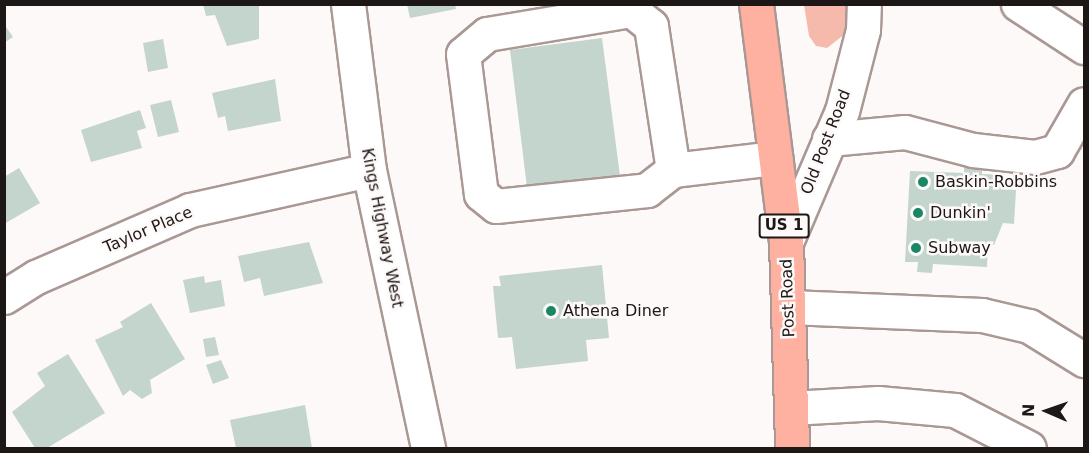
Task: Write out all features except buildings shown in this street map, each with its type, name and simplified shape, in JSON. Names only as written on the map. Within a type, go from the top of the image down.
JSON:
[{"type":"main road","name":"Post Road","points":[[756,4],[786,243],[792,448]]},
{"type":"street","name":"Kings Highway West","points":[[348,4],[369,170],[428,448]]},
{"type":"street","name":"Old Post Road","points":[[786,243],[830,139],[863,30],[864,4]]},
{"type":"street","points":[[1018,4],[1084,47]]},
{"type":"street","points":[[673,170],[651,26],[631,10],[487,34],[463,54],[481,194],[496,206],[647,190],[673,170],[775,158]]},
{"type":"street","points":[[830,139],[905,132],[973,150],[1035,157],[1057,150],[1084,104]]},
{"type":"street","name":"Taylor Place","points":[[4,297],[36,277],[190,210],[369,170]]},
{"type":"street","points":[[789,306],[982,315],[1029,326],[1084,360]]},
{"type":"street","points":[[791,408],[878,403],[955,410],[1029,448]]},
{"type":"shaded area","points":[[804,5],[856,5],[845,34],[827,48],[816,46],[809,36]]},
{"type":"place","name":"Baskin-Robbins","points":[[923,182]]},
{"type":"place","name":"Dunkin'","points":[[918,213]]},
{"type":"place","name":"Subway","points":[[916,248]]},
{"type":"place","name":"Athena Diner","points":[[551,311]]}]
